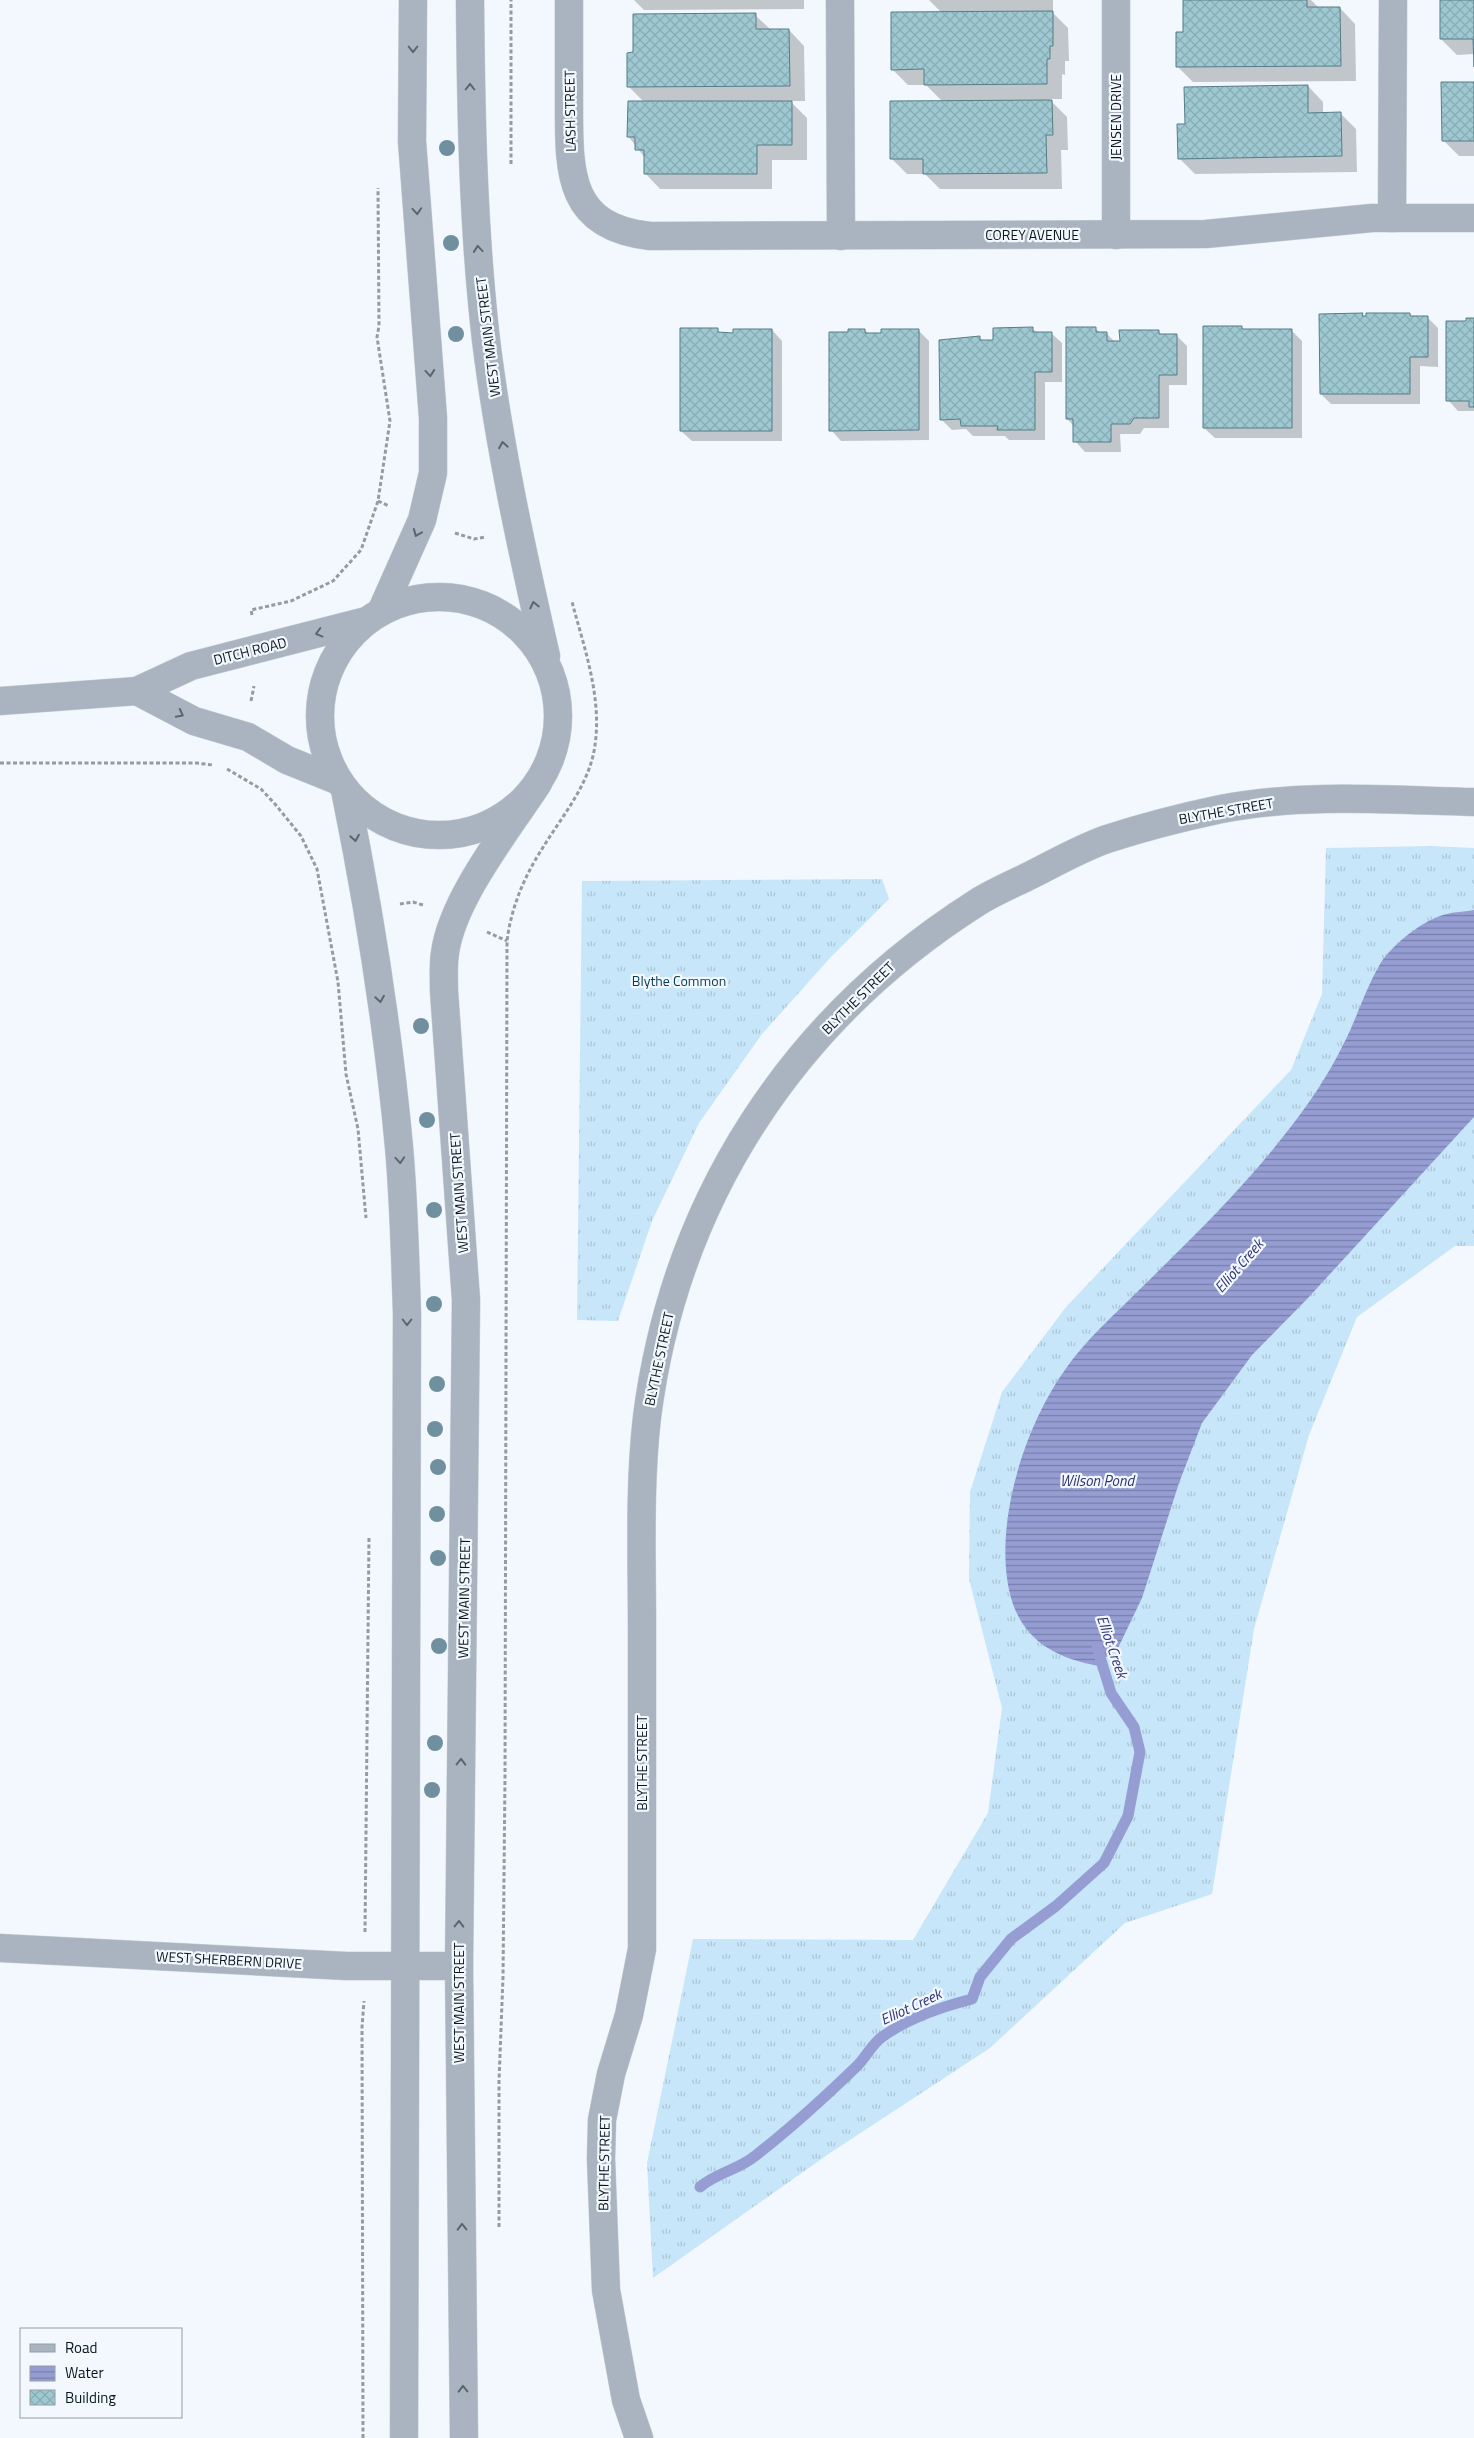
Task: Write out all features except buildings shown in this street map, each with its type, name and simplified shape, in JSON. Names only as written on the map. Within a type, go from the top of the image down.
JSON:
[{"type":"street","points":[[413,0],[412,141],[434,451],[430,493],[422,520],[373,616],[339,650],[330,668],[320,706],[323,745],[329,764],[342,786],[361,807],[379,820],[406,831],[444,836],[465,833],[487,826],[506,815],[524,801],[538,783]]},
{"type":"street","name":"WEST MAIN STREET","points":[[464,2438],[459,1966],[466,1300],[444,991],[444,960],[455,918],[464,900],[538,783],[555,747],[558,708],[518,530],[493,388],[482,296],[473,181],[470,0]]},
{"type":"street","name":"LASH STREET","points":[[569,0],[569,148],[573,180],[582,200],[594,216]]},
{"type":"street","points":[[840,0],[841,236]]},
{"type":"street","name":"JENSEN DRIVE","points":[[1116,0],[1116,235]]},
{"type":"street","points":[[1392,218],[1393,0]]},
{"type":"street","name":"COREY AVENUE","points":[[594,216],[607,225],[627,233],[650,236],[1116,235],[1240,232],[1336,221],[1392,218],[1474,218]]},
{"type":"street","name":"DITCH ROAD","points":[[0,702],[137,691],[191,666],[373,616],[418,598],[458,598],[496,611],[527,635],[549,669]]},
{"type":"street","points":[[137,691],[194,721],[248,737],[287,760],[342,786]]},
{"type":"street","points":[[342,786],[357,854],[391,1072],[404,1238],[407,1313],[404,2438]]},
{"type":"street","name":"BLYTHE STREET","points":[[639,2438],[626,2400],[606,2290],[601,2159],[602,2120],[611,2074],[634,1993],[642,1948],[642,1495],[648,1416],[663,1333],[675,1288],[691,1241],[713,1192],[739,1143],[766,1100],[827,1027],[898,958],[981,900],[1103,840],[1224,809],[1273,802],[1326,798],[1474,802]]},
{"type":"street","name":"WEST SHERBERN DRIVE","points":[[0,1948],[346,1966],[459,1966]]},
{"type":"path","points":[[511,0],[511,167]]},
{"type":"path","points":[[251,610],[291,601],[332,581],[361,550],[378,501],[390,421],[377,337],[379,326],[378,182]]},
{"type":"path","points":[[378,501],[474,539],[518,530]]},
{"type":"path","points":[[499,2230],[499,2081],[503,1977],[505,1776],[507,941],[509,923],[527,876],[575,800],[591,766],[596,744],[593,689],[569,592]]},
{"type":"path","points":[[0,763],[196,763],[214,766]]},
{"type":"path","points":[[224,767],[261,789],[276,804],[300,836],[317,869],[338,982],[346,1074],[358,1128],[366,1221]]},
{"type":"path","points":[[365,1896],[369,1528]]},
{"type":"path","points":[[363,2438],[364,2005]]},
{"type":"green space","points":[[1431,846],[1474,848],[1474,1246],[1455,1246],[1357,1317],[1309,1435],[1254,1629],[1212,1894],[1125,1923],[990,2048],[830,2153],[653,2278],[647,2163],[693,1939],[913,1940],[988,1813],[1002,1708],[969,1579],[970,1492],[1002,1392],[1066,1307],[1291,1070],[1322,994],[1326,848]]},
{"type":"green space","name":"Blythe Common","points":[[882,879],[889,899],[830,958],[762,1034],[699,1123],[652,1221],[618,1321],[577,1320],[582,881]]},
{"type":"water","name":"Wilson Pond","points":[[1474,910],[1474,1117],[1308,1298],[1252,1355],[1202,1423],[1179,1483],[1142,1598],[1118,1648],[1101,1661],[1099,1666],[1080,1662],[1049,1649],[1025,1628],[1017,1614],[1007,1578],[1005,1552],[1011,1496],[1019,1468],[1039,1414],[1053,1389],[1074,1357],[1091,1338],[1230,1199],[1291,1127],[1331,1068],[1349,1033],[1374,975],[1390,951],[1406,936],[1432,919],[1448,914]]},
{"type":"waterway","name":"Elliot Creek","points":[[700,2187],[713,2178],[748,2161],[782,2134],[857,2066],[875,2043],[892,2030],[925,2014],[972,1999],[980,1977],[1011,1939],[1056,1906],[1104,1863],[1128,1816],[1140,1752],[1134,1727],[1111,1693],[1097,1647]]}]
